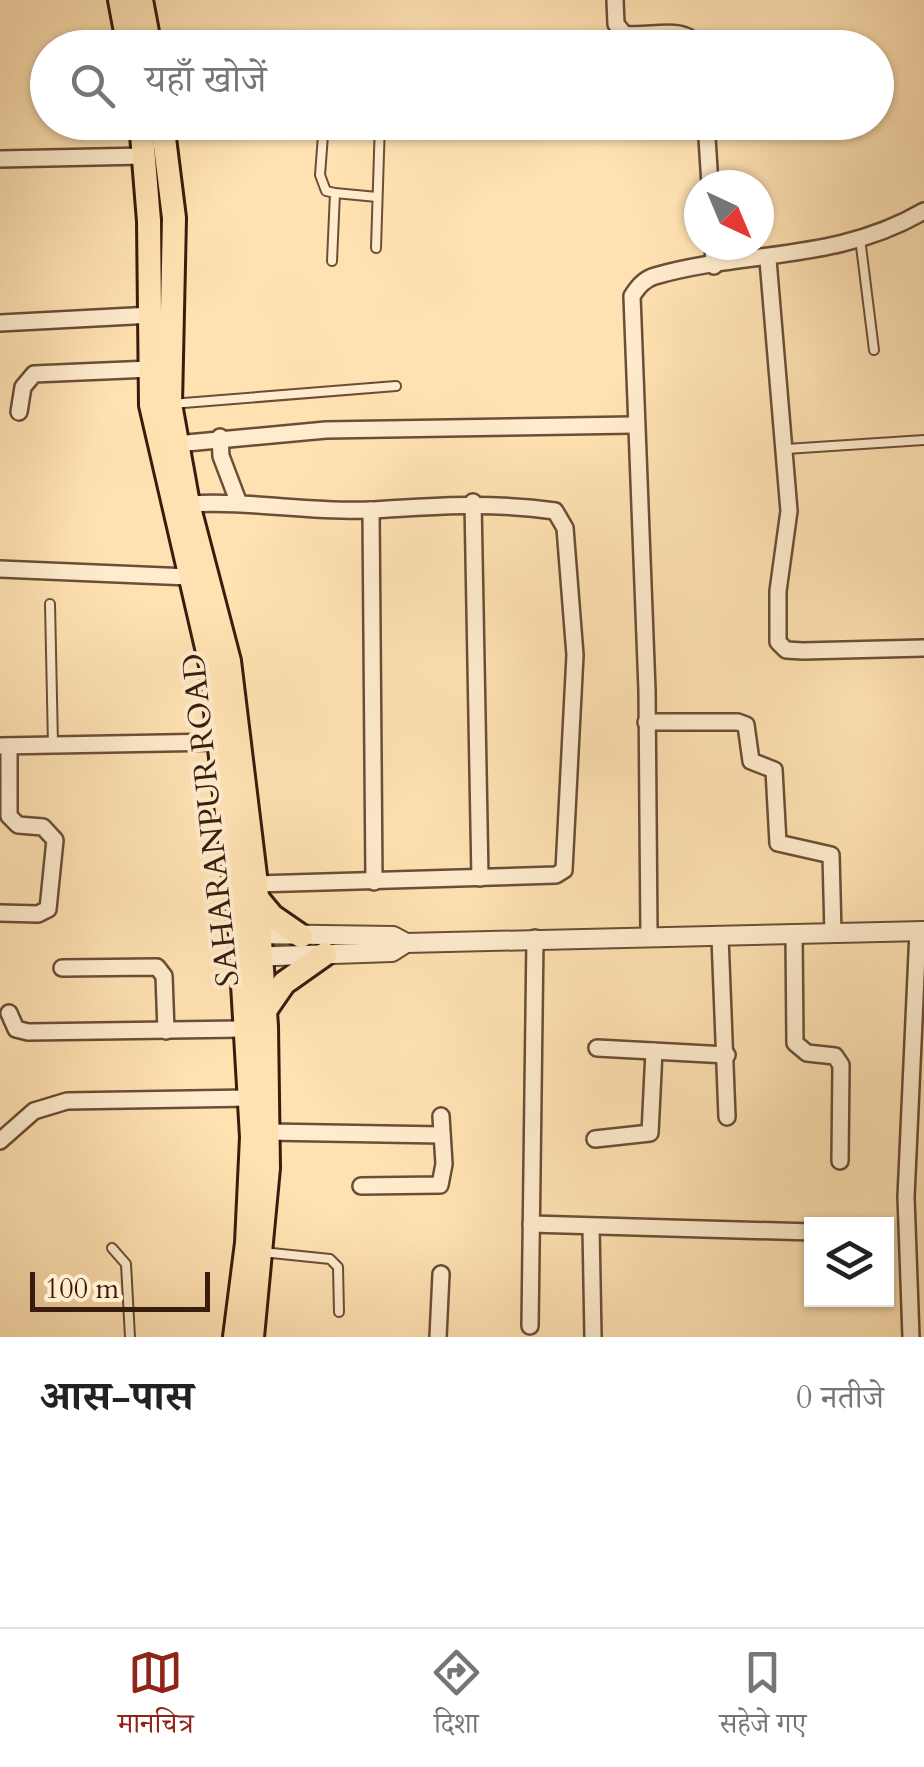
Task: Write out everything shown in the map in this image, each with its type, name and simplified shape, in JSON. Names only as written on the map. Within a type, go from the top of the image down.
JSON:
[{"type":"main road","points":[[120,0],[135,30]]},
{"type":"main road","points":[[142,0],[143,30]]},
{"type":"main road","name":"SAHARANPUR ROAD","points":[[143,140],[152,315],[150,368],[157,448],[189,577],[220,663],[219,742],[264,1012],[268,1132],[262,1252],[252,1337]]},
{"type":"main road","name":"SAHARANPUR ROAD","points":[[164,140],[174,218],[170,404],[220,663],[256,891],[242,1029],[250,1098],[247,1244],[235,1337]]},
{"type":"main road","points":[[256,891],[284,927],[301,936]]},
{"type":"main road","points":[[264,1012],[284,983],[325,954]]},
{"type":"street","points":[[614,0],[616,24],[621,30]]},
{"type":"street","points":[[707,140],[709,170]]},
{"type":"street","points":[[0,159],[144,156]]},
{"type":"street","points":[[774,259],[898,226],[924,211]]},
{"type":"street","points":[[714,260],[714,266]]},
{"type":"street","points":[[650,936],[632,296],[654,276],[768,260],[786,449],[788,530],[776,620],[781,648],[924,648]]},
{"type":"street","points":[[0,323],[152,315]]},
{"type":"street","points":[[19,412],[26,381],[34,374],[150,368]]},
{"type":"street","points":[[176,444],[220,436],[436,426],[633,425]]},
{"type":"street","points":[[220,436],[220,456],[238,501]]},
{"type":"street","points":[[188,504],[238,501],[372,510],[473,502],[560,514],[575,656],[564,870],[556,875],[256,891]]},
{"type":"street","points":[[473,502],[480,878]]},
{"type":"street","points":[[372,510],[374,882]]},
{"type":"street","points":[[0,569],[189,577]]},
{"type":"street","points":[[646,722],[738,722],[746,726],[751,762],[774,770],[778,843],[831,855],[832,934]]},
{"type":"street","points":[[0,913],[38,914],[48,909],[55,840],[43,827],[18,825],[10,816],[5,746],[219,742]]},
{"type":"street","points":[[250,946],[301,936],[393,936],[406,942],[921,931],[906,1197],[917,1317],[911,1337]]},
{"type":"street","points":[[794,934],[795,1042],[806,1053],[835,1056],[841,1065],[840,1161]]},
{"type":"street","points":[[720,937],[728,1055],[727,1117]]},
{"type":"street","points":[[530,1326],[535,938]]},
{"type":"street","points":[[250,946],[325,954],[392,952],[406,942]]},
{"type":"street","points":[[62,968],[157,967],[164,976],[166,1031]]},
{"type":"street","points":[[9,1013],[21,1032],[242,1029]]},
{"type":"street","points":[[597,1048],[728,1055]]},
{"type":"street","points":[[594,1139],[650,1134],[654,1051]]},
{"type":"street","points":[[2,1135],[34,1111],[67,1101],[250,1098]]},
{"type":"street","points":[[361,1186],[440,1185],[441,1116]]},
{"type":"street","points":[[268,1132],[442,1135]]},
{"type":"street","points":[[531,1224],[804,1232]]},
{"type":"street","points":[[591,1227],[592,1337]]},
{"type":"street","points":[[438,1337],[441,1274]]},
{"type":"lane","points":[[323,140],[320,180],[326,191],[376,196]]},
{"type":"lane","points":[[376,248],[379,140]]},
{"type":"lane","points":[[332,261],[336,193]]},
{"type":"lane","points":[[860,238],[874,350]]},
{"type":"lane","points":[[170,404],[396,386]]},
{"type":"lane","points":[[786,449],[924,440]]},
{"type":"lane","points":[[50,604],[53,746]]},
{"type":"lane","points":[[112,1248],[126,1264],[130,1337]]},
{"type":"lane","points":[[262,1252],[330,1259],[338,1267],[338,1312]]}]
